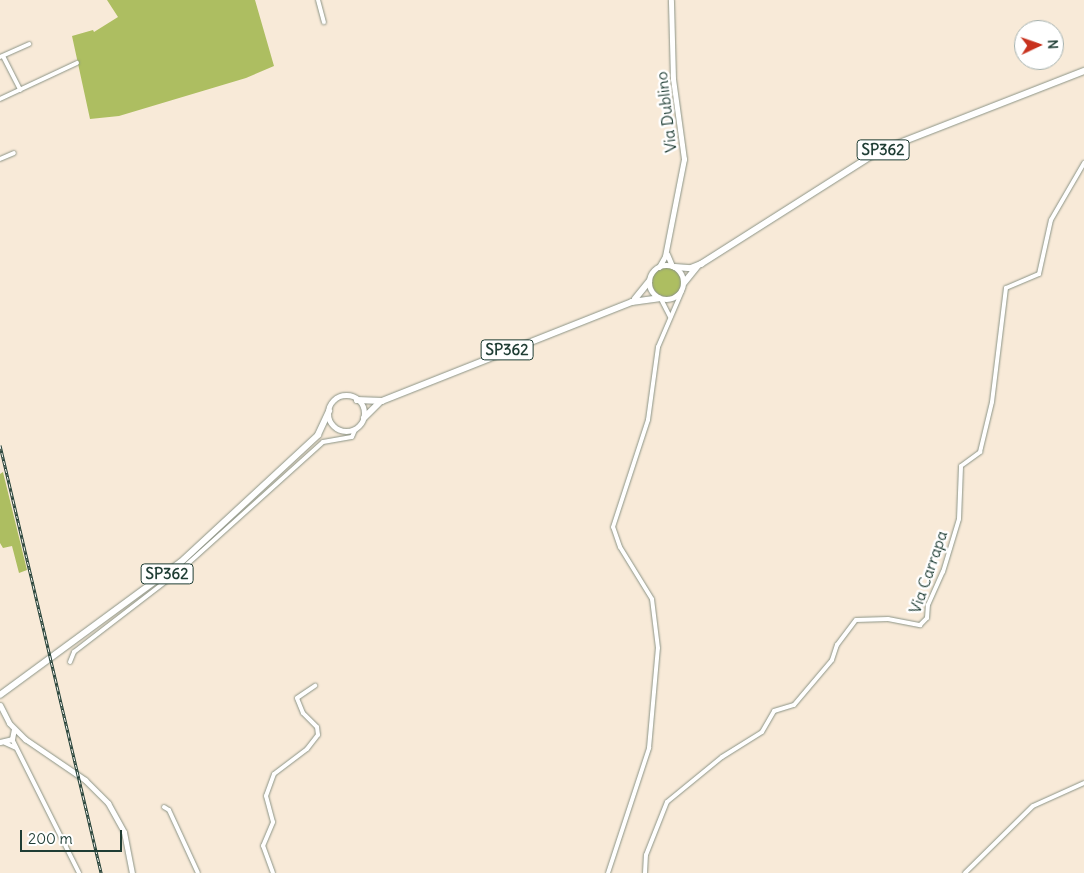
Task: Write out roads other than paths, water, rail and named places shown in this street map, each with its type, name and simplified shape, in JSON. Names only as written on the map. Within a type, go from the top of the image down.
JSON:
[{"type":"main road","name":"SP362","points":[[632,302],[650,282],[659,267],[691,268],[701,264],[879,151],[1084,71]]},
{"type":"main road","name":"SP362","points":[[0,694],[181,565],[318,435],[329,411],[340,397],[357,400],[382,400],[632,302],[660,299],[671,300],[682,291],[684,283],[701,264]]},
{"type":"main road","points":[[674,267],[684,283]]},
{"type":"main road","points":[[650,282],[652,292],[660,299]]},
{"type":"main road","points":[[357,400],[363,406],[364,419]]},
{"type":"main road","name":"SP362","points":[[355,430],[382,400]]},
{"type":"main road","points":[[329,411],[331,423],[340,431]]},
{"type":"main road","points":[[318,435],[355,430]]},
{"type":"street","points":[[318,0],[324,22]]},
{"type":"street","name":"Via Dublino","points":[[659,267],[666,248],[684,159],[672,79],[671,0]]},
{"type":"street","points":[[20,90],[2,56],[29,44]]},
{"type":"street","points":[[0,99],[77,63]]},
{"type":"street","points":[[0,159],[14,153]]},
{"type":"street","name":"Via Carrapa","points":[[645,873],[646,855],[667,802],[722,757],[762,732],[774,711],[794,705],[832,660],[837,645],[856,620],[888,619],[920,625],[927,618],[928,605],[943,572],[958,519],[961,466],[980,452],[992,402],[1006,288],[1039,274],[1050,220],[1084,163]]},
{"type":"street","name":"Via Dublino","points":[[666,248],[674,267]]},
{"type":"street","points":[[608,873],[649,748],[658,648],[652,599],[620,547],[613,527],[645,432],[655,358],[682,291]]},
{"type":"street","points":[[660,299],[669,311],[670,319]]},
{"type":"street","points":[[70,662],[74,652],[181,565],[323,442],[352,437],[355,430]]},
{"type":"street","points":[[273,873],[263,846],[273,822],[266,802],[269,784],[274,774],[307,749],[318,735],[317,727],[303,713],[297,698],[315,686]]},
{"type":"street","points":[[0,705],[10,723],[25,739],[85,780],[108,803],[124,832],[132,873]]},
{"type":"street","points":[[0,722],[10,723]]},
{"type":"street","points":[[14,728],[13,738],[16,748],[22,755],[79,873]]},
{"type":"street","points":[[2,743],[13,738],[25,739]]},
{"type":"street","points":[[2,743],[16,748]]},
{"type":"street","points":[[965,873],[1033,806],[1084,783]]},
{"type":"street","points":[[164,807],[169,810],[198,873]]},
{"type":"railway","points":[[0,445],[101,873]]}]
